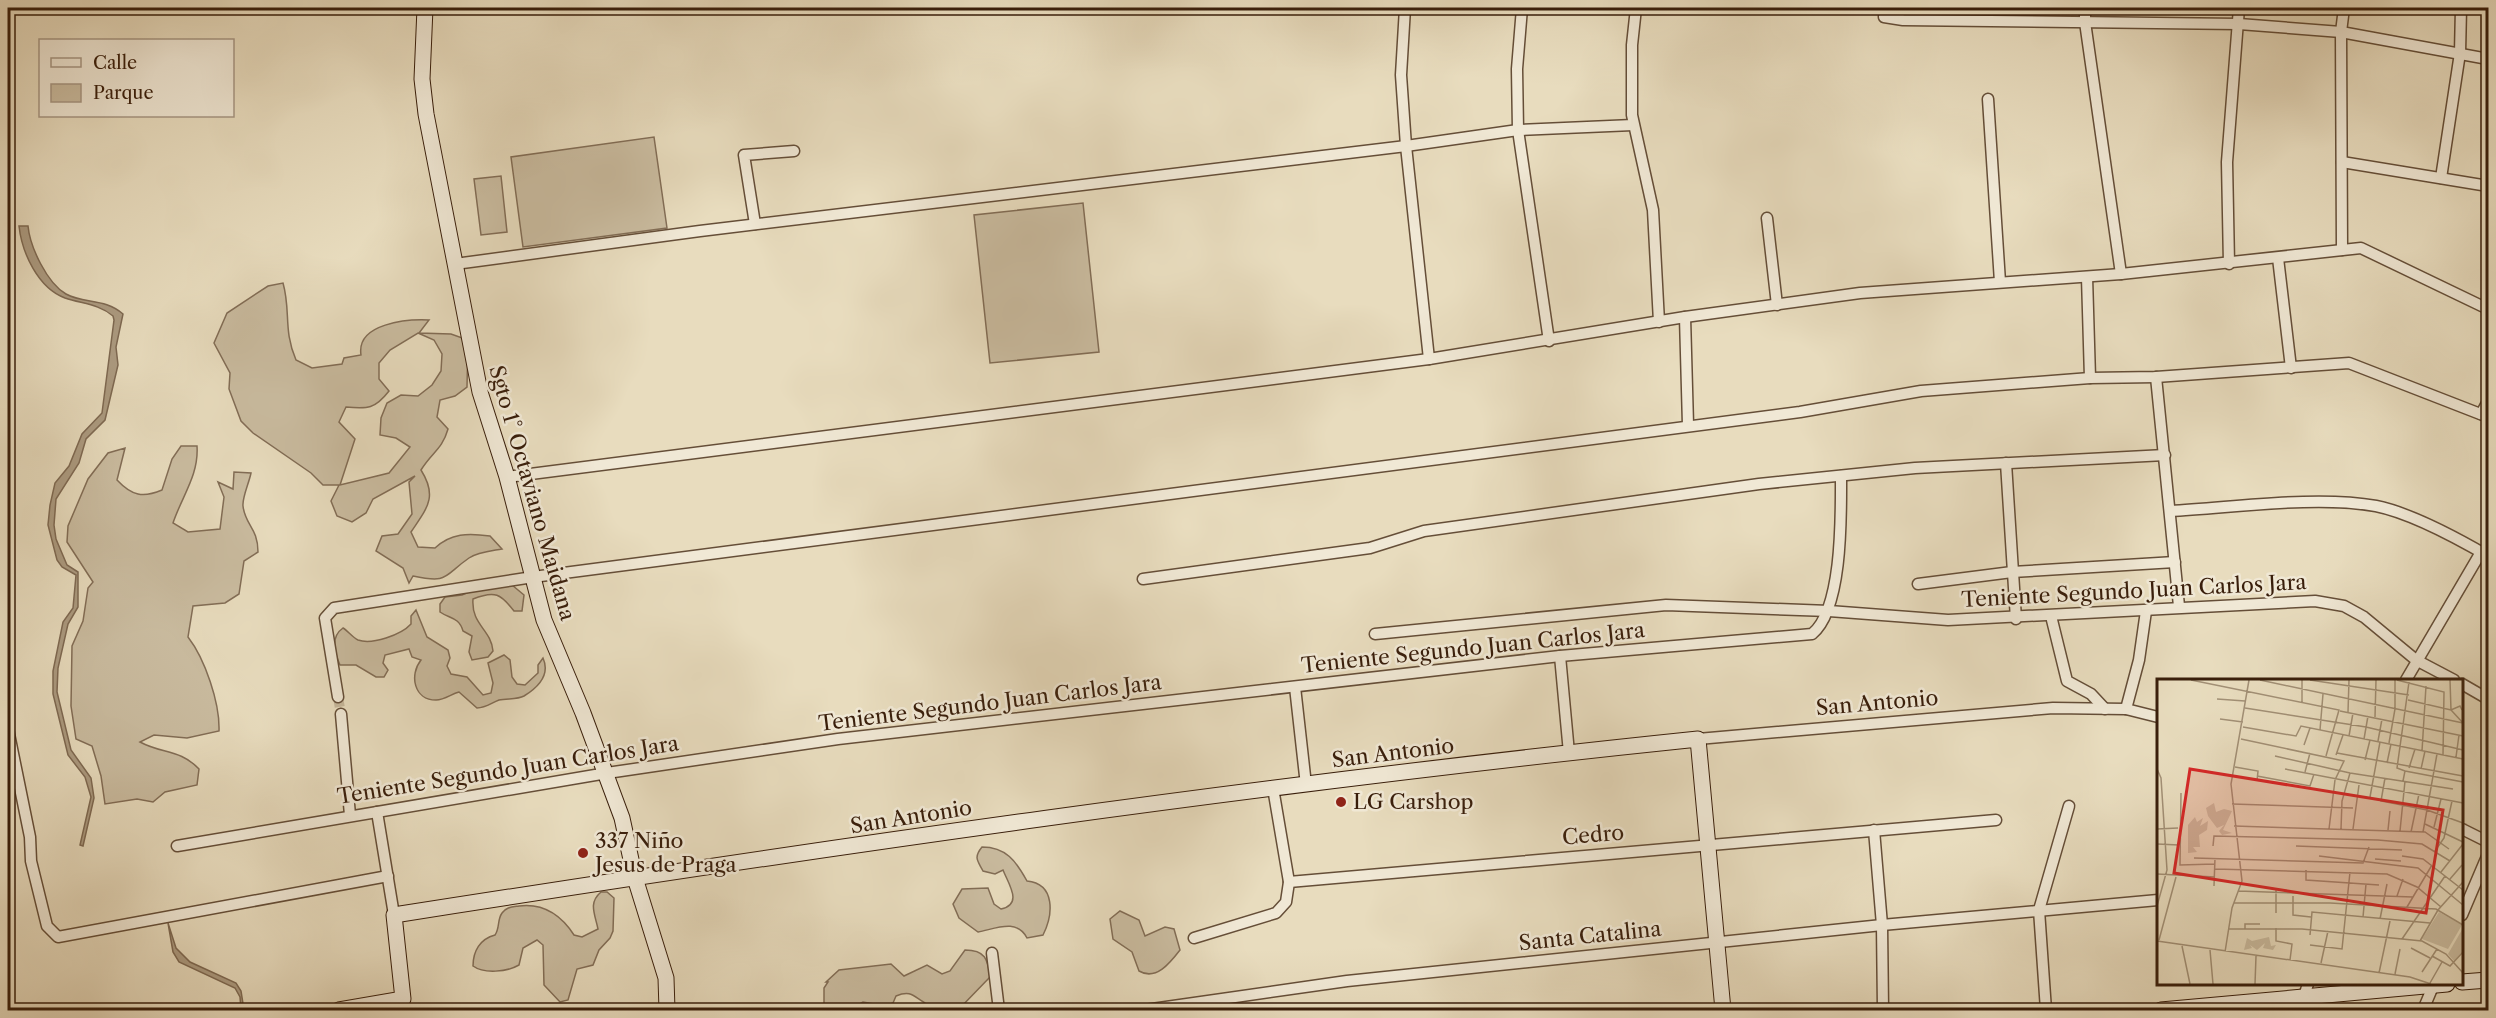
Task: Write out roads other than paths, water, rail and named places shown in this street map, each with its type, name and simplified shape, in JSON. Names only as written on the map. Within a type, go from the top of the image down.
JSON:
[{"type":"street","name":"Sgto 1° Octaviano Maidana","points":[[425,8],[422,79],[454,264],[480,392],[507,477],[544,621],[607,773],[622,818],[635,878],[666,978],[667,1011]]},
{"type":"street","points":[[1405,8],[1401,75],[1406,146],[1429,359]]},
{"type":"street","points":[[1522,8],[1517,69],[1518,130],[1549,341]]},
{"type":"street","points":[[1636,8],[1632,45],[1633,125],[1653,210],[1659,322]]},
{"type":"street","points":[[1884,8],[1884,17],[1903,20],[2239,24],[2341,32],[2488,59]]},
{"type":"street","points":[[2085,8],[2085,22],[2121,274]]},
{"type":"street","points":[[2229,264],[2227,162],[2239,8]]},
{"type":"street","points":[[2342,250],[2341,32],[2344,8]]},
{"type":"street","points":[[2440,178],[2460,53],[2461,8]]},
{"type":"street","points":[[1988,99],[2000,282]]},
{"type":"street","points":[[454,264],[1406,146],[1518,130],[1633,125]]},
{"type":"street","points":[[755,225],[744,156],[794,151]]},
{"type":"street","points":[[2342,162],[2488,186]]},
{"type":"street","points":[[1767,218],[1778,304]]},
{"type":"street","points":[[507,477],[1429,359],[1685,317],[1860,293],[2121,274],[2361,248],[2488,309]]},
{"type":"street","points":[[2278,258],[2291,368]]},
{"type":"street","points":[[2087,277],[2090,378]]},
{"type":"street","points":[[1685,317],[1688,425]]},
{"type":"street","points":[[338,697],[325,618],[334,608],[533,578],[1800,412],[1921,391],[2090,378],[2156,377],[2349,363],[2485,416],[2488,401]]},
{"type":"street","points":[[2156,377],[2179,606]]},
{"type":"street","points":[[1143,579],[1370,548],[1424,531],[1747,486],[2006,463],[2165,455]]},
{"type":"street","points":[[2006,463],[2016,619]]},
{"type":"street","points":[[1828,612],[1841,532],[1841,476]]},
{"type":"street","points":[[2170,511],[2335,502],[2377,507],[2426,525],[2485,554],[2416,660],[2407,679]]},
{"type":"street","points":[[1918,584],[2012,572],[2175,562]]},
{"type":"street","name":"Teniente Segundo Juan Carlos Jara","points":[[1375,634],[1666,605],[1948,620],[2016,619],[2146,611],[2179,606],[2315,601],[2344,606],[2364,617],[2416,660],[2450,679]]},
{"type":"street","points":[[2126,709],[2139,660],[2146,611]]},
{"type":"street","name":"Teniente Segundo Juan Carlos Jara","points":[[177,846],[607,773],[838,739],[1560,656],[1812,634],[1820,627],[1828,612]]},
{"type":"street","points":[[2051,616],[2067,681],[2091,694],[2105,709]]},
{"type":"street","points":[[1560,656],[1569,753]]},
{"type":"street","points":[[2463,685],[2488,699]]},
{"type":"street","points":[[1296,687],[1306,785]]},
{"type":"street","name":"San Antonio","points":[[394,915],[1032,820],[1273,788],[1569,753],[1698,739],[2054,708],[2126,709],[2157,717]]},
{"type":"street","points":[[341,714],[350,815]]},
{"type":"street","points":[[8,729],[9,745],[30,837],[31,861],[47,926],[57,937],[388,876]]},
{"type":"street","points":[[1698,739],[1710,845],[1723,1011]]},
{"type":"street","points":[[1194,938],[1276,913],[1286,902],[1289,882],[1273,788]]},
{"type":"street","points":[[2046,1011],[2039,910],[2069,806]]},
{"type":"street","points":[[339,1011],[404,1005],[394,915],[377,812]]},
{"type":"street","name":"Cedro","points":[[1289,882],[1996,820]]},
{"type":"street","points":[[1874,830],[1882,925],[1883,1011]]},
{"type":"street","points":[[2463,830],[2488,842]]},
{"type":"street","points":[[2463,913],[2488,854]]},
{"type":"street","name":"Santa Catalina","points":[[1145,1011],[1347,981],[1882,925],[2157,900]]},
{"type":"street","points":[[992,953],[999,1011]]},
{"type":"street","points":[[2463,982],[2488,980]]},
{"type":"street","points":[[2161,1011],[2248,1007],[2306,990],[2416,985]]},
{"type":"street","points":[[2423,1011],[2437,985]]},
{"type":"tunnel","points":[[338,697],[341,714]]},
{"type":"place","name":"LG Carshop","points":[[1341,802]]},
{"type":"place","name":"337 Niño Jesus de Praga","points":[[583,853]]}]
